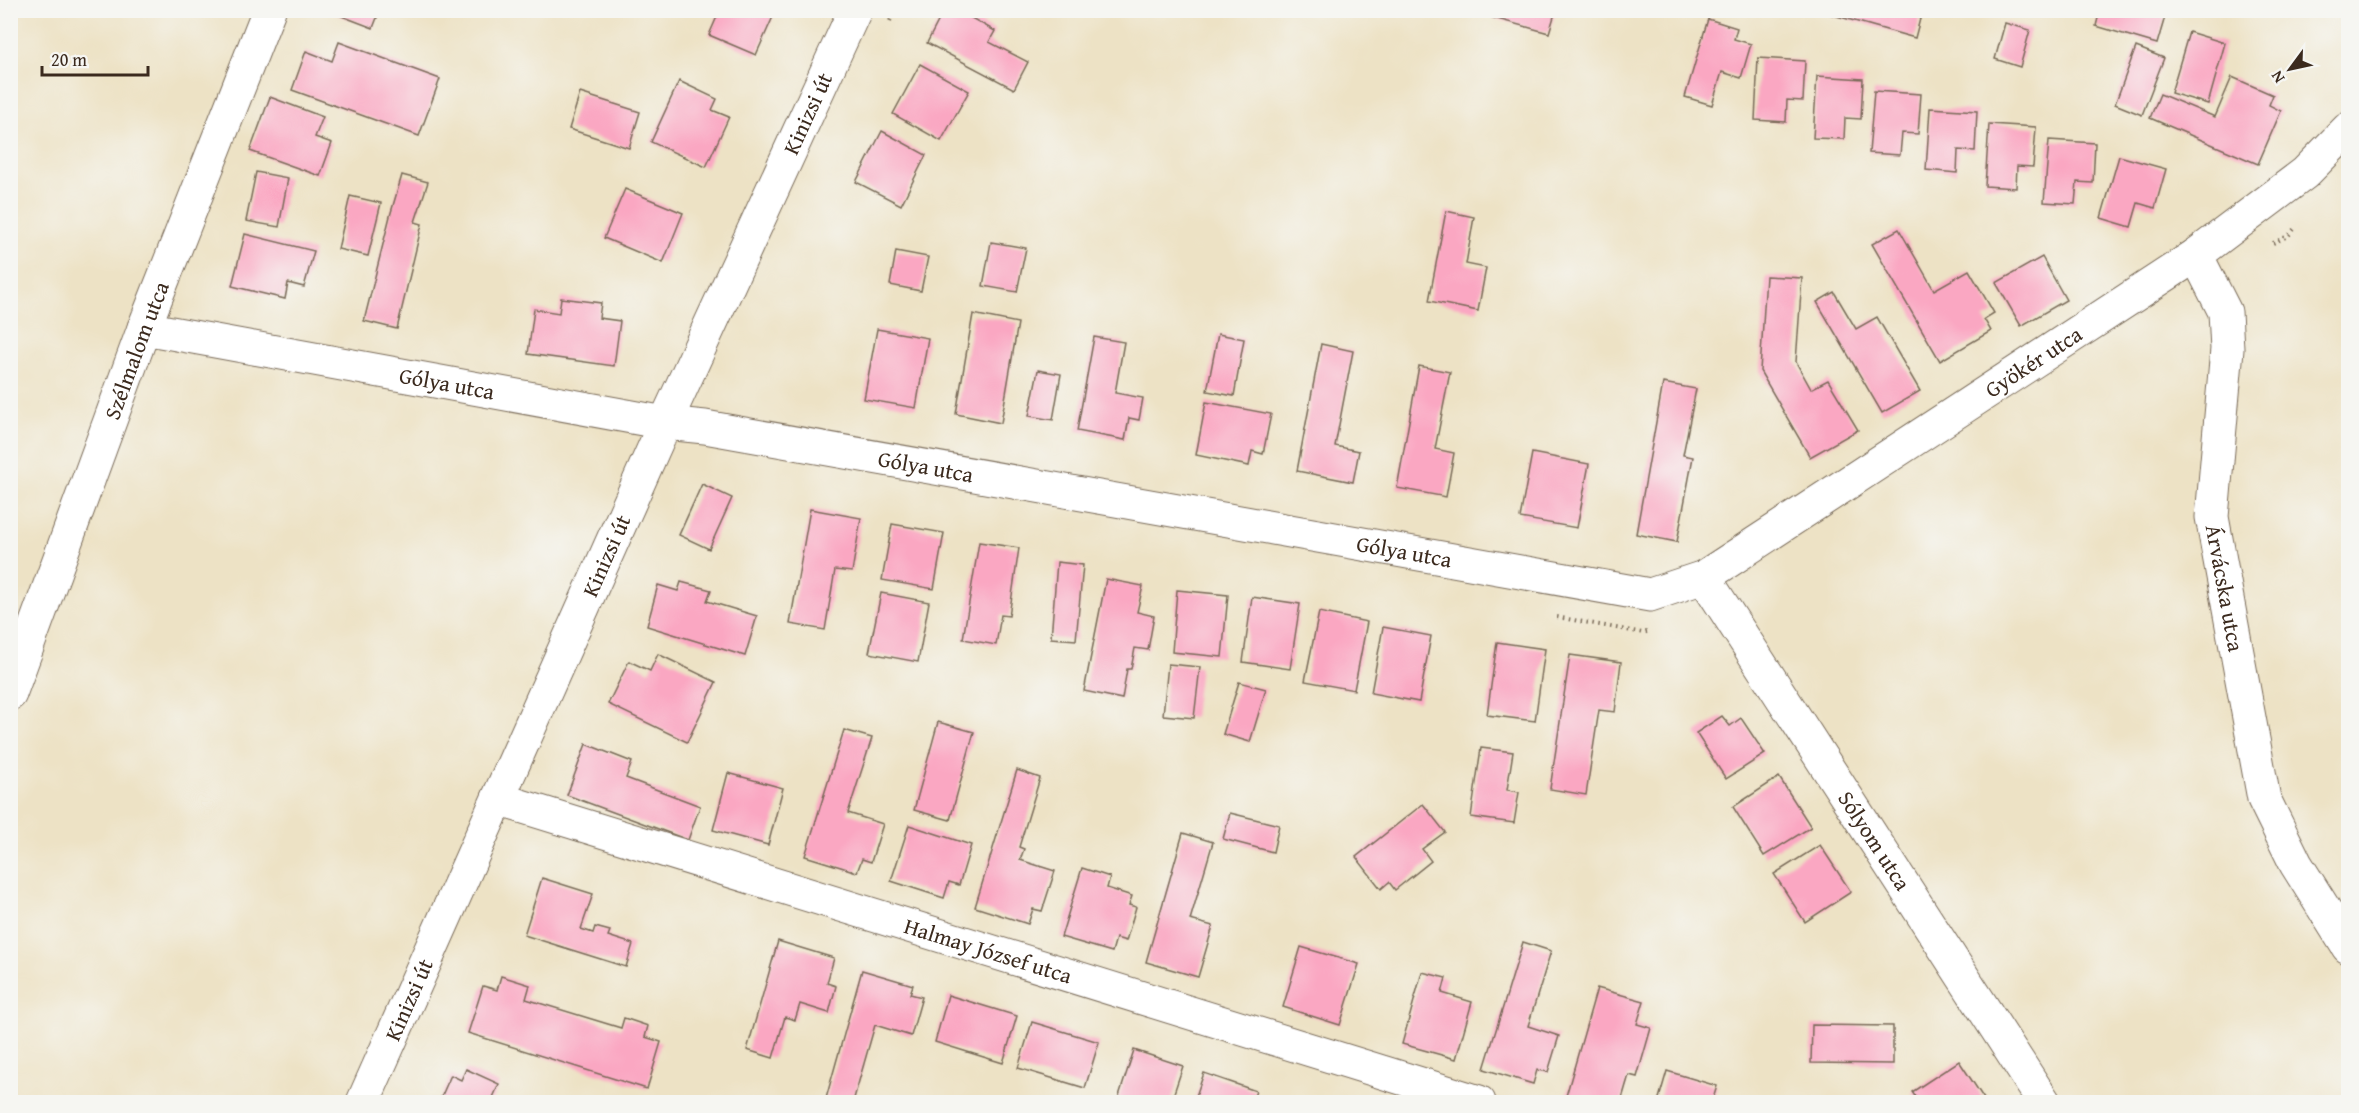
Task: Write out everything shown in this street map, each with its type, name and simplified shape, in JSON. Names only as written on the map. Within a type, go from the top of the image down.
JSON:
[{"type":"street","name":"Szélmalom utca","points":[[10,694],[144,328],[269,10]]},
{"type":"street","name":"Kinizsi út","points":[[363,1102],[665,423],[855,10]]},
{"type":"street","name":"Gyökér utca","points":[[1704,577],[2196,255],[2306,173],[2349,129]]},
{"type":"street","name":"Árvácska utca","points":[[2196,255],[2225,312],[2227,349],[2212,517],[2264,799],[2296,864],[2338,910],[2349,947]]},
{"type":"street","name":"Gólya utca","points":[[144,328],[665,423],[705,427],[1650,595],[1704,577]]},
{"type":"street","name":"Sólyom utca","points":[[1704,577],[2044,1102]]},
{"type":"street","name":"Halmay József utca","points":[[498,799],[1479,1102]]},
{"type":"building","points":[[326,10],[380,10],[373,28]]},
{"type":"building","points":[[720,10],[776,10],[756,55],[709,35]]},
{"type":"building","points":[[944,10],[957,10],[995,31],[989,42],[1028,62],[1014,89],[927,43]]},
{"type":"building","points":[[1492,10],[1556,10],[1549,33],[1490,17]]},
{"type":"building","points":[[1905,10],[1921,15],[1915,38],[1819,11]]},
{"type":"building","points":[[2100,10],[2167,10],[2157,44],[2096,26]]},
{"type":"building","points":[[1708,19],[1737,28],[1734,39],[1751,44],[1741,78],[1722,72],[1712,105],[1685,97]]},
{"type":"building","points":[[2005,23],[2030,30],[2020,67],[1995,59]]},
{"type":"building","points":[[2189,32],[2225,43],[2208,104],[2171,93]]},
{"type":"building","points":[[339,42],[440,79],[419,136],[292,90],[306,51],[332,61]]},
{"type":"building","points":[[2136,47],[2164,58],[2142,115],[2115,104]]},
{"type":"building","points":[[1758,58],[1805,61],[1803,101],[1787,100],[1786,122],[1755,120]]},
{"type":"building","points":[[920,64],[969,91],[941,141],[893,114]]},
{"type":"building","points":[[1817,76],[1863,79],[1861,119],[1845,118],[1844,139],[1813,138]]},
{"type":"building","points":[[2232,77],[2273,95],[2269,105],[2281,111],[2258,164],[2150,118],[2160,94],[2215,117]]},
{"type":"building","points":[[679,81],[717,99],[712,110],[729,117],[706,167],[651,142]]},
{"type":"building","points":[[1874,91],[1921,94],[1918,134],[1902,133],[1900,155],[1869,153]]},
{"type":"building","points":[[580,93],[640,112],[629,148],[569,129]]},
{"type":"building","points":[[270,97],[323,117],[315,137],[332,143],[320,176],[250,151]]},
{"type":"building","points":[[1930,108],[1977,111],[1975,151],[1958,150],[1957,173],[1926,170]]},
{"type":"building","points":[[1989,124],[2036,127],[2033,167],[2017,166],[2016,188],[1985,186]]},
{"type":"building","points":[[882,131],[926,155],[901,205],[856,182]]},
{"type":"building","points":[[2049,140],[2095,143],[2093,183],[2077,182],[2075,204],[2044,202]]},
{"type":"building","points":[[2119,156],[2166,169],[2155,208],[2138,203],[2131,227],[2101,218]]},
{"type":"building","points":[[256,172],[288,178],[279,227],[246,221]]},
{"type":"building","points":[[402,175],[428,182],[415,222],[422,224],[397,329],[364,321]]},
{"type":"building","points":[[625,189],[683,213],[663,263],[604,238]]},
{"type":"building","points":[[350,196],[381,203],[368,256],[338,249]]},
{"type":"building","points":[[1446,211],[1474,217],[1466,264],[1486,268],[1478,311],[1429,301]]},
{"type":"building","points":[[1899,229],[1934,290],[1969,270],[1994,313],[1984,319],[1991,331],[1940,361],[1872,244]]},
{"type":"building","points":[[245,234],[314,251],[304,287],[288,283],[285,299],[232,286]]},
{"type":"building","points":[[991,242],[1026,248],[1017,292],[983,286]]},
{"type":"building","points":[[896,251],[928,257],[921,291],[890,285]]},
{"type":"building","points":[[2042,257],[2066,300],[2021,326],[1996,283]]},
{"type":"building","points":[[1766,276],[1802,278],[1796,362],[1811,389],[1828,380],[1858,430],[1810,457],[1760,371]]},
{"type":"building","points":[[1834,292],[1856,329],[1877,317],[1920,391],[1882,413],[1817,302]]},
{"type":"building","points":[[561,298],[601,303],[599,318],[620,321],[614,366],[528,354],[534,309],[559,313]]},
{"type":"building","points":[[973,314],[1018,323],[1001,423],[956,414]]},
{"type":"building","points":[[877,329],[928,338],[916,408],[864,399]]},
{"type":"building","points":[[1218,334],[1244,339],[1234,396],[1207,391]]},
{"type":"building","points":[[1094,337],[1124,342],[1115,393],[1143,398],[1139,420],[1129,418],[1125,440],[1077,431]]},
{"type":"building","points":[[1321,344],[1353,351],[1335,446],[1359,451],[1353,482],[1297,471]]},
{"type":"building","points":[[1419,366],[1450,372],[1435,449],[1454,453],[1446,497],[1397,488]]},
{"type":"building","points":[[1038,370],[1061,374],[1053,420],[1029,416]]},
{"type":"building","points":[[1663,383],[1696,389],[1683,455],[1693,457],[1677,542],[1636,534]]},
{"type":"building","points":[[1206,402],[1271,414],[1263,454],[1252,451],[1249,466],[1196,455]]},
{"type":"building","points":[[1532,453],[1589,464],[1577,528],[1520,518]]},
{"type":"building","points":[[702,484],[732,498],[709,549],[679,535]]},
{"type":"building","points":[[810,509],[861,518],[852,572],[835,570],[825,630],[790,624]]},
{"type":"building","points":[[892,524],[944,533],[934,589],[882,580]]},
{"type":"building","points":[[979,542],[1019,548],[1009,616],[1001,615],[996,645],[963,639]]},
{"type":"building","points":[[1057,562],[1083,565],[1076,640],[1051,638]]},
{"type":"building","points":[[1106,579],[1143,586],[1137,612],[1154,616],[1148,650],[1135,648],[1131,669],[1127,669],[1122,699],[1084,691]]},
{"type":"building","points":[[681,582],[711,590],[707,601],[757,616],[745,656],[647,626],[658,585],[678,591]]},
{"type":"building","points":[[1177,590],[1228,595],[1222,657],[1172,652]]},
{"type":"building","points":[[881,593],[929,602],[918,662],[869,653]]},
{"type":"building","points":[[1252,597],[1300,604],[1290,669],[1243,662]]},
{"type":"building","points":[[1319,612],[1367,622],[1354,690],[1305,681]]},
{"type":"building","points":[[1383,627],[1431,636],[1419,702],[1371,693]]},
{"type":"building","points":[[1497,642],[1545,649],[1535,721],[1487,715]]},
{"type":"building","points":[[658,654],[716,682],[687,742],[608,704],[629,661],[650,671]]},
{"type":"building","points":[[1570,655],[1621,662],[1615,712],[1599,710],[1586,795],[1550,789]]},
{"type":"building","points":[[1168,664],[1200,667],[1194,718],[1163,715]]},
{"type":"building","points":[[1239,682],[1266,689],[1250,742],[1223,734]]},
{"type":"building","points":[[1722,716],[1730,726],[1741,718],[1765,754],[1726,779],[1696,733]]},
{"type":"building","points":[[938,722],[974,732],[950,820],[914,810]]},
{"type":"building","points":[[844,730],[872,738],[848,813],[883,824],[871,862],[862,859],[857,872],[805,856]]},
{"type":"building","points":[[586,744],[632,762],[626,778],[700,806],[688,840],[567,795]]},
{"type":"building","points":[[1481,748],[1513,752],[1507,790],[1519,792],[1514,823],[1471,817]]},
{"type":"building","points":[[1017,770],[1040,778],[1019,847],[1024,849],[1020,860],[1055,871],[1042,911],[1033,909],[1028,924],[975,907]]},
{"type":"building","points":[[728,773],[783,788],[768,845],[713,830]]},
{"type":"building","points":[[1779,777],[1811,827],[1764,856],[1733,807]]},
{"type":"building","points":[[1423,804],[1445,832],[1422,849],[1431,861],[1395,890],[1389,882],[1381,889],[1356,857]]},
{"type":"building","points":[[1230,813],[1279,825],[1273,852],[1223,839]]},
{"type":"building","points":[[909,825],[971,845],[959,885],[949,882],[944,898],[891,881]]},
{"type":"building","points":[[1183,833],[1213,842],[1190,920],[1213,926],[1198,977],[1146,962]]},
{"type":"building","points":[[1820,845],[1851,892],[1805,922],[1774,874]]},
{"type":"building","points":[[1082,868],[1110,877],[1107,888],[1132,896],[1129,905],[1136,907],[1126,941],[1116,938],[1112,952],[1061,937]]},
{"type":"building","points":[[542,878],[593,894],[581,929],[593,933],[595,927],[610,931],[608,936],[633,944],[626,967],[524,935]]},
{"type":"building","points":[[778,941],[834,958],[827,983],[836,986],[829,1013],[800,1004],[795,1020],[785,1017],[773,1058],[747,1050]]},
{"type":"building","points":[[1523,942],[1551,951],[1528,1026],[1559,1036],[1548,1072],[1537,1070],[1533,1084],[1484,1069]]},
{"type":"building","points":[[1301,947],[1359,964],[1340,1025],[1283,1007]]},
{"type":"building","points":[[862,970],[913,985],[910,994],[922,997],[911,1036],[875,1025],[853,1102],[825,1102]]},
{"type":"building","points":[[1422,972],[1446,978],[1442,993],[1472,1002],[1456,1059],[1402,1044]]},
{"type":"building","points":[[501,976],[530,985],[526,999],[621,1028],[624,1018],[648,1026],[645,1037],[661,1042],[647,1089],[468,1033],[483,986],[497,990]]},
{"type":"building","points":[[1597,988],[1644,1001],[1637,1024],[1651,1028],[1637,1077],[1629,1075],[1621,1102],[1588,1102],[1566,1096]]},
{"type":"building","points":[[948,995],[1017,1016],[1003,1063],[935,1042]]},
{"type":"building","points":[[1032,1022],[1099,1042],[1085,1088],[1018,1068]]},
{"type":"building","points":[[1812,1025],[1893,1026],[1893,1064],[1811,1063]]},
{"type":"building","points":[[1134,1050],[1183,1066],[1171,1102],[1128,1102],[1118,1099]]},
{"type":"building","points":[[1959,1061],[1986,1102],[1919,1102],[1912,1092]]},
{"type":"building","points":[[466,1069],[499,1084],[491,1102],[439,1102],[451,1075],[461,1080]]},
{"type":"building","points":[[1667,1071],[1717,1086],[1712,1102],[1658,1102]]},
{"type":"building","points":[[1204,1073],[1256,1091],[1252,1102],[1194,1102]]}]
